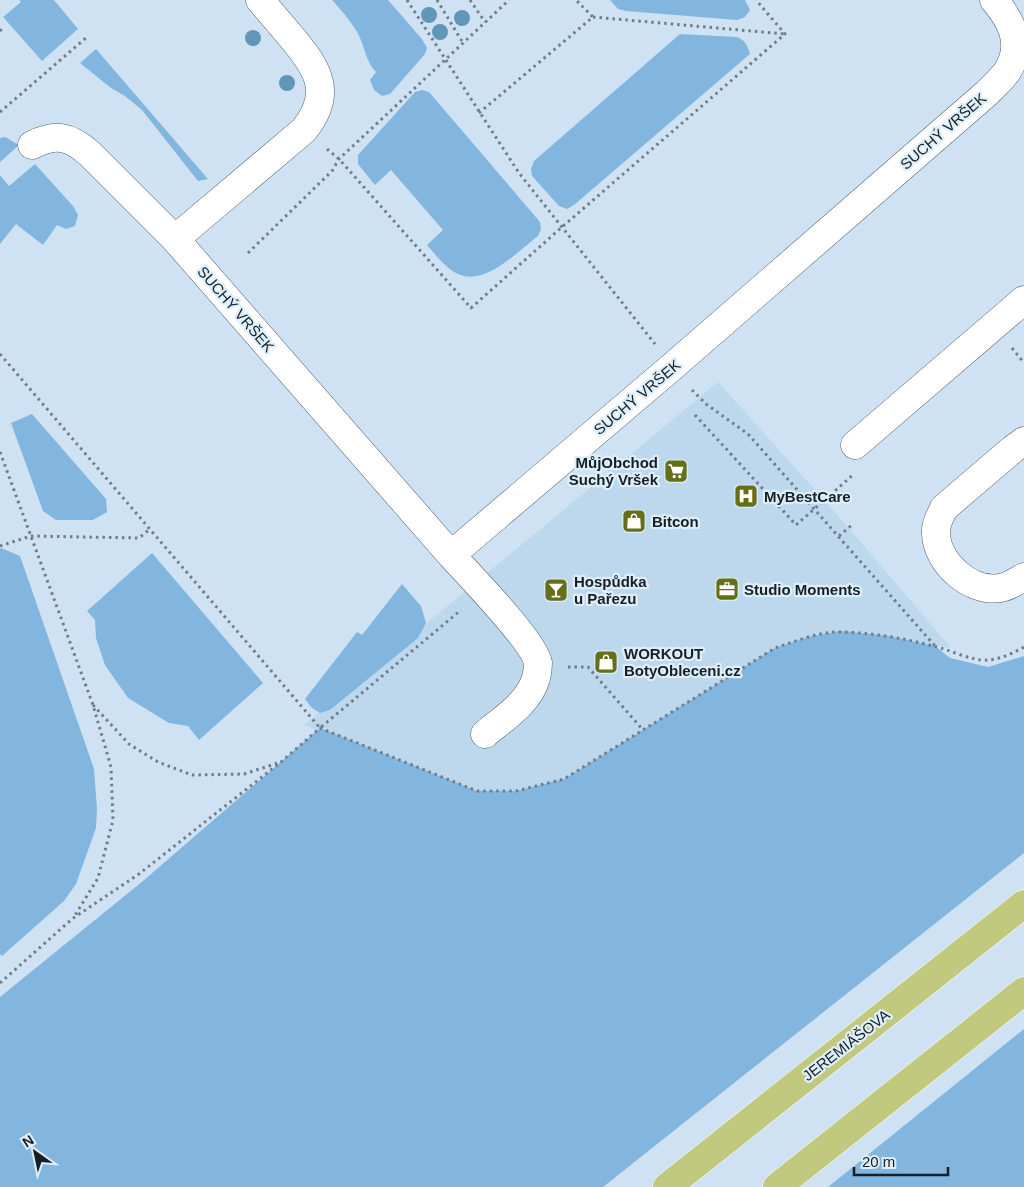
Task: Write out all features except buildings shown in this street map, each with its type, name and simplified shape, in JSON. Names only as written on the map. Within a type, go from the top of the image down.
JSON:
[{"type":"main road","name":"JEREMIÁŠOVA","points":[[667,1187],[1024,904]]},
{"type":"main road","points":[[777,1187],[1024,990]]},
{"type":"street","points":[[175,239],[304,130],[314,119],[319,106],[320,82],[313,65],[260,0]]},
{"type":"street","name":"SUCHÝ VRŠEK","points":[[32,146],[45,139],[62,137],[79,144],[175,239],[451,555],[666,372],[987,93],[1008,70],[1016,52],[1013,28],[994,0]]},
{"type":"street","points":[[855,445],[1024,300]]},
{"type":"street","points":[[1024,441],[1013,448],[944,508],[937,521],[936,534],[943,556],[959,574],[971,582],[985,588],[1000,588],[1024,577]]},
{"type":"street","points":[[451,555],[518,632],[530,647],[538,662],[536,677],[525,699],[485,734]]},
{"type":"path","points":[[407,0],[519,173],[657,347]]},
{"type":"path","points":[[436,0],[463,43]]},
{"type":"path","points":[[470,0],[485,22]]},
{"type":"path","points":[[248,252],[332,171],[339,159],[509,0]]},
{"type":"path","points":[[576,0],[592,17],[785,34]]},
{"type":"path","points":[[756,0],[785,34]]},
{"type":"path","points":[[479,113],[592,17]]},
{"type":"path","points":[[339,159],[470,308],[785,34]]},
{"type":"path","points":[[0,112],[87,37]]},
{"type":"path","points":[[0,354],[320,728],[478,791],[516,791],[564,779],[775,648],[808,637],[840,631],[889,636],[935,646],[987,661],[1005,657],[1024,647]]},
{"type":"path","points":[[687,384],[706,404],[748,434],[935,646]]},
{"type":"path","points":[[695,415],[796,526],[815,508]]},
{"type":"path","points":[[0,452],[93,704],[112,767],[113,820],[98,878],[72,919]]},
{"type":"path","points":[[839,536],[853,524]]},
{"type":"path","points":[[0,546],[31,536],[139,538],[150,529]]},
{"type":"path","points":[[0,983],[72,919],[139,874],[281,762],[467,605]]},
{"type":"path","points":[[588,667],[643,730]]},
{"type":"path","points":[[93,704],[129,744],[158,762],[192,775],[244,774],[281,762]]},
{"type":"shaded area","points":[[19,0],[54,0],[78,29],[42,61],[3,17],[21,2]]},
{"type":"shaded area","points":[[332,0],[388,0],[422,39],[427,48],[425,54],[390,94],[382,96],[374,90],[370,80],[376,72],[372,68],[362,42],[348,19]]},
{"type":"shaded area","points":[[610,0],[745,0],[750,10],[745,17],[737,20],[626,11],[618,9]]},
{"type":"shaded area","points":[[680,34],[737,37],[746,44],[750,54],[574,205],[567,209],[559,206],[532,176],[531,169],[534,161]]},
{"type":"shaded area","points":[[96,49],[208,179],[198,181],[142,110],[80,63]]},
{"type":"shaded area","points":[[422,90],[429,92],[540,222],[541,229],[538,236],[501,266],[479,276],[468,277],[458,274],[441,261],[427,245],[443,230],[391,170],[375,185],[358,164],[358,155],[415,92]]},
{"type":"shaded area","points":[[5,137],[19,145],[0,162],[0,138]]},
{"type":"shaded area","points":[[35,164],[73,206],[78,215],[75,226],[66,229],[57,225],[43,245],[16,224],[0,244],[0,175],[9,186]]},
{"type":"shaded area","points":[[718,382],[841,519],[951,648],[889,636],[775,648],[564,779],[516,791],[477,791],[304,725]]},
{"type":"shaded area","points":[[32,414],[106,499],[107,512],[93,520],[56,520],[43,511],[11,423]]},
{"type":"shaded area","points":[[1,548],[20,556],[94,769],[97,809],[96,828],[76,884],[64,901],[2,956],[0,954]]},
{"type":"shaded area","points":[[152,553],[263,683],[199,740],[188,726],[169,723],[128,698],[105,665],[96,638],[95,620],[87,611]]},
{"type":"shaded area","points":[[402,584],[421,606],[426,623],[418,638],[330,710],[320,713],[312,708],[305,699],[357,632],[362,635]]},
{"type":"shaded area","points":[[840,631],[889,636],[935,646],[950,658],[988,667],[1024,656],[1024,853],[603,1187],[0,1187],[0,997],[143,881],[320,728],[477,791],[516,791],[564,779],[775,648],[808,637]]},
{"type":"shaded area","points":[[1024,1029],[1024,1187],[828,1187]]},
{"type":"place","name":"MůjObchod Suchý Vršek","points":[[676,471]]},
{"type":"place","name":"MyBestCare","points":[[746,496]]},
{"type":"place","name":"Bitcon","points":[[634,521]]},
{"type":"place","name":"Studio Moments","points":[[727,589]]},
{"type":"place","name":"Hospůdka u Pařezu","points":[[556,590]]},
{"type":"place","name":"WORKOUT BotyObleceni.cz","points":[[606,662]]}]
